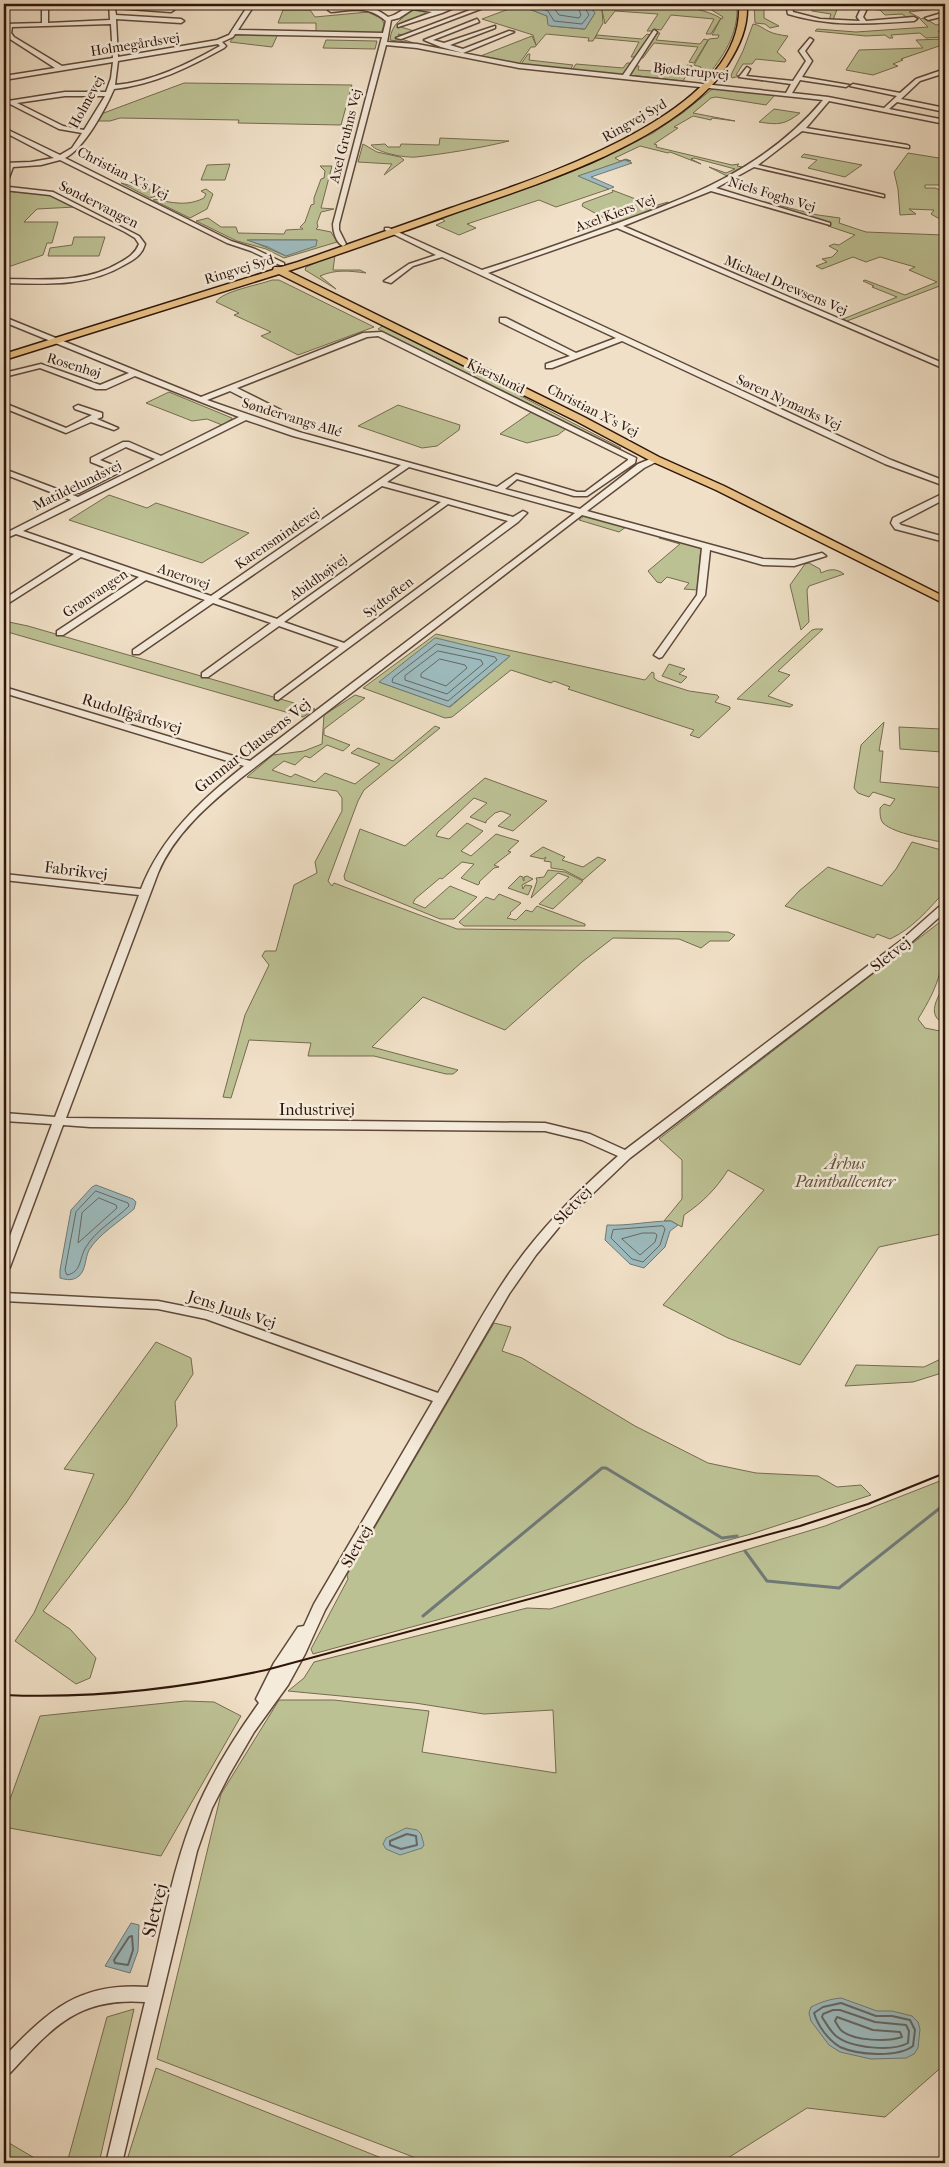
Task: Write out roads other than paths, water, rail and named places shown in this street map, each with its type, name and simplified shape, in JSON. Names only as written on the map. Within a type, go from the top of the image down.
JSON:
[{"type":"main road","name":"Ringvej Syd","points":[[4,357],[281,267],[326,255],[389,230],[563,171],[625,143],[678,110],[708,85],[736,47],[744,19],[742,4]]},
{"type":"main road","name":"Ringvej Syd","points":[[281,267],[344,240],[389,230]]},
{"type":"main road","points":[[326,255],[349,244],[344,240]]},
{"type":"main road","name":"Christian X's Vej","points":[[281,267],[945,601]]},
{"type":"main road","name":"Ringvej Syd","points":[[4,352],[54,340]]},
{"type":"main road","points":[[654,455],[725,486],[945,596]]},
{"type":"street","points":[[45,4],[45,24]]},
{"type":"street","name":"Holmegårdsvej","points":[[4,78],[218,42],[228,38],[252,4]]},
{"type":"street","points":[[356,4],[381,14],[388,19],[397,18],[416,6],[430,4]]},
{"type":"street","points":[[400,26],[460,4]]},
{"type":"street","points":[[399,38],[491,4]]},
{"type":"street","points":[[794,4],[789,4],[790,13],[808,20],[851,23],[914,19]]},
{"type":"street","points":[[864,22],[860,17],[866,4]]},
{"type":"street","name":"Holmevej","points":[[58,157],[72,152],[112,87],[115,75],[112,5],[171,10]]},
{"type":"street","points":[[416,6],[456,17]]},
{"type":"street","points":[[332,10],[364,7]]},
{"type":"street","points":[[928,18],[945,14]]},
{"type":"street","name":"Axel Gruhns Vej","points":[[344,240],[336,230],[336,222],[388,19]]},
{"type":"street","points":[[62,69],[12,38],[6,26],[112,20],[181,21]]},
{"type":"street","points":[[477,21],[427,40],[463,51],[511,32]]},
{"type":"street","points":[[434,50],[493,26]]},
{"type":"street","points":[[233,32],[385,35]]},
{"type":"street","points":[[625,77],[654,32]]},
{"type":"street","points":[[788,94],[809,61],[802,51],[810,40]]},
{"type":"street","points":[[112,87],[124,86],[192,63],[223,46],[218,42]]},
{"type":"street","name":"Bjødstrupvej","points":[[382,43],[410,45],[513,65],[828,99],[945,122]]},
{"type":"street","points":[[748,69],[742,77],[846,85]]},
{"type":"street","points":[[886,109],[918,80],[945,71]]},
{"type":"street","points":[[853,86],[903,94]]},
{"type":"street","points":[[84,132],[61,128],[10,102],[65,94],[109,94]]},
{"type":"street","name":"Axel Kiers Vej","points":[[482,273],[617,226],[709,188],[776,150],[801,129],[828,99]]},
{"type":"street","points":[[897,100],[945,110]]},
{"type":"street","points":[[801,129],[907,147]]},
{"type":"street","name":"Christian X's Vej","points":[[4,130],[229,242],[246,253],[281,267]]},
{"type":"street","name":"Søndervangen","points":[[4,281],[65,281],[99,276],[114,270],[132,258],[142,244],[137,237],[127,231],[57,195],[6,189],[4,183],[7,164],[37,164],[58,157]]},
{"type":"street","points":[[752,165],[882,196]]},
{"type":"street","name":"Niels Foghs Vej","points":[[709,188],[828,224]]},
{"type":"street","name":"Michael Drewsens Vej","points":[[617,226],[945,367]]},
{"type":"street","name":"Søren Nymarks Vej","points":[[389,230],[888,462],[945,484]]},
{"type":"street","points":[[388,281],[410,265],[442,254]]},
{"type":"street","name":"Søndervangs Allé","points":[[4,319],[200,400],[281,430],[581,512]]},
{"type":"street","points":[[503,320],[576,356]]},
{"type":"street","name":"Kjærslund","points":[[200,400],[366,336],[384,335],[632,458],[632,461],[587,494],[577,494],[516,476],[499,490]]},
{"type":"street","points":[[549,366],[624,338]]},
{"type":"street","name":"Rosenhøj","points":[[4,375],[41,366],[103,387],[134,373]]},
{"type":"street","points":[[230,388],[278,412]]},
{"type":"street","points":[[6,407],[66,431],[99,415],[78,407]]},
{"type":"street","name":"Matildelundsvej","points":[[4,537],[245,417]]},
{"type":"street","points":[[91,419],[114,428]]},
{"type":"street","name":"Matildelundsvej","points":[[76,491],[118,470],[94,460],[126,444],[162,459]]},
{"type":"street","name":"Gunnar Clausens Vej","points":[[4,1267],[157,863],[182,828],[208,799],[250,765],[654,455]]},
{"type":"street","name":"Karensmindevej","points":[[136,652],[408,464]]},
{"type":"street","points":[[4,471],[78,500]]},
{"type":"street","points":[[382,483],[515,520]]},
{"type":"street","points":[[945,496],[896,520],[895,523],[898,527],[945,540]]},
{"type":"street","name":"Abildhøjvej","points":[[205,675],[447,501]]},
{"type":"street","points":[[581,512],[762,562],[804,562],[822,556]]},
{"type":"street","name":"Sydtoften","points":[[278,697],[524,513]]},
{"type":"street","name":"Anerovej","points":[[15,531],[344,646]]},
{"type":"street","points":[[659,656],[701,595],[706,546]]},
{"type":"street","points":[[4,603],[80,554]]},
{"type":"street","name":"Grønvangen","points":[[60,633],[145,577]]},
{"type":"street","name":"Rudolfgårdsvej","points":[[4,690],[250,765]]},
{"type":"street","name":"Fabrikvej","points":[[4,877],[145,893]]},
{"type":"street","name":"Sletvej","points":[[114,2163],[189,1851],[205,1807],[249,1728],[282,1681],[298,1654],[319,1608],[504,1291],[527,1256],[583,1192],[626,1155],[902,945],[945,907]]},
{"type":"street","name":"Industrivej","points":[[4,1117],[59,1122],[546,1127],[586,1137],[626,1155]]},
{"type":"street","name":"Jens Juuls Vej","points":[[4,1297],[158,1305],[190,1310],[441,1399]]},
{"type":"street","points":[[4,2068],[54,2017],[74,2005],[97,1997],[120,1994],[154,1995]]},
{"type":"water","points":[[587,4],[595,13],[585,29],[551,26],[548,25],[547,16],[519,5]]},
{"type":"water","points":[[625,160],[632,163],[591,177],[614,187],[609,189],[578,176]]},
{"type":"water","points":[[247,240],[317,240],[316,246],[286,256]]},
{"type":"water","points":[[435,638],[510,656],[449,707],[379,682]]},
{"type":"water","points":[[96,1185],[133,1199],[136,1202],[134,1209],[93,1244],[89,1250],[83,1271],[79,1276],[70,1280],[60,1278],[71,1210]]},
{"type":"water","points":[[671,1221],[678,1225],[670,1231],[665,1247],[644,1268],[630,1264],[605,1240],[607,1225]]},
{"type":"water","points":[[406,1828],[417,1830],[421,1834],[424,1845],[422,1848],[400,1855],[386,1849],[383,1844],[386,1838]]},
{"type":"water","points":[[131,1923],[139,1925],[138,1951],[130,1973],[105,1966]]},
{"type":"water","points":[[841,1998],[877,2011],[892,2011],[912,2016],[918,2022],[920,2029],[918,2048],[914,2054],[906,2058],[871,2059],[840,2052],[829,2045],[811,2021],[809,2013],[811,2007],[815,2005]]},
{"type":"waterway","points":[[423,1616],[602,1468],[606,1468],[722,1538],[737,1536]]},
{"type":"waterway","points":[[745,1551],[767,1581],[839,1588],[945,1504]]},
{"type":"tram line","points":[[4,1695],[37,1696],[136,1691],[233,1677],[266,1670],[800,1526],[868,1504],[945,1473]]},
{"type":"park label","name":"Århus Paintballcenter","points":[[845,1172]]}]
